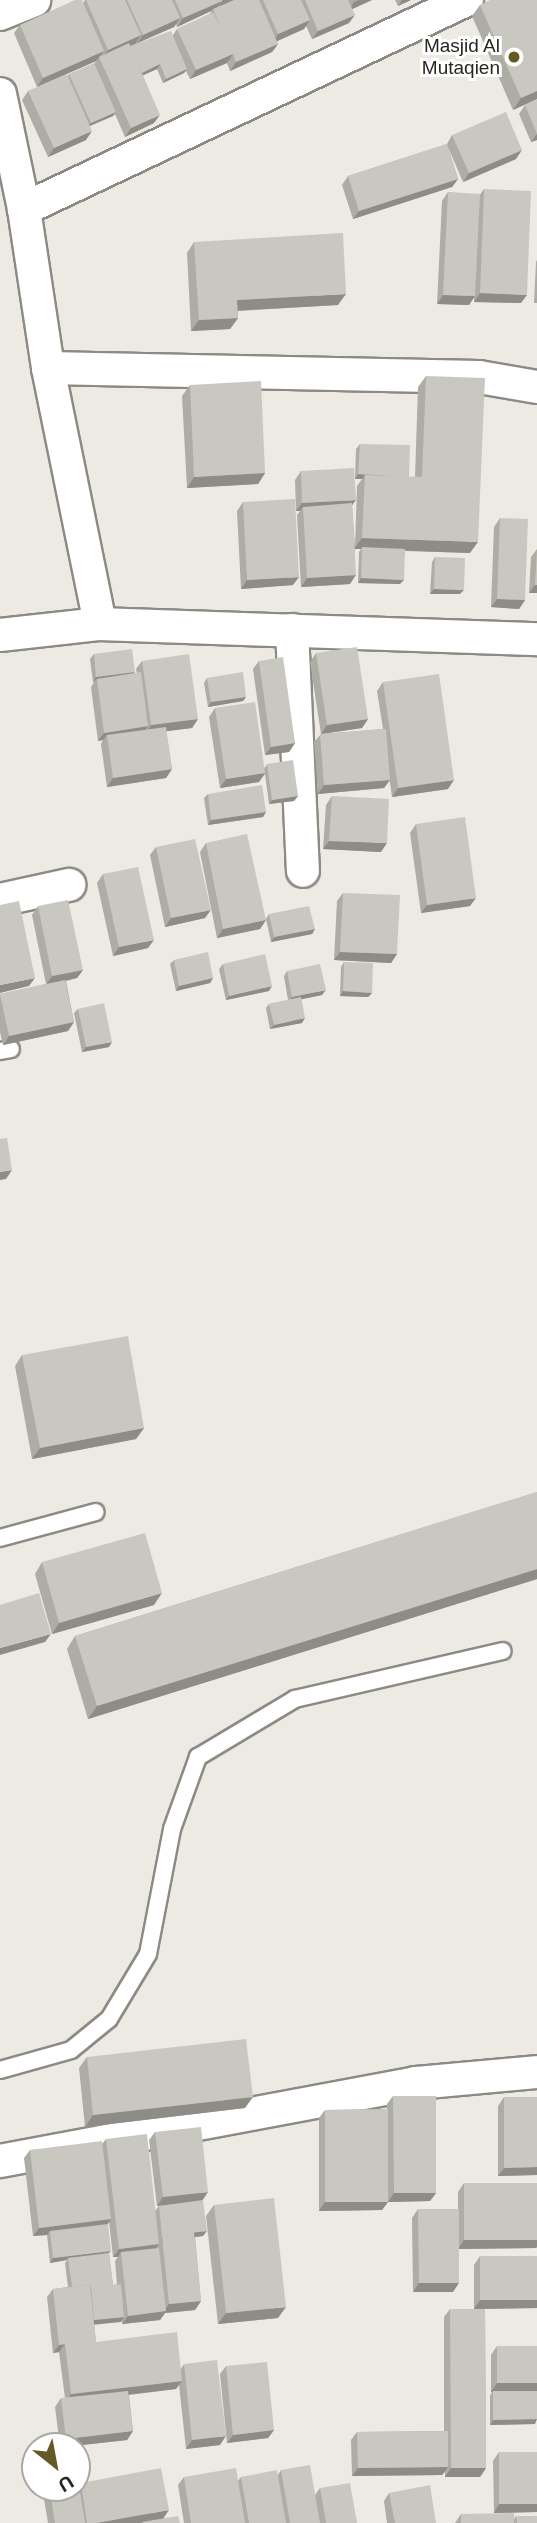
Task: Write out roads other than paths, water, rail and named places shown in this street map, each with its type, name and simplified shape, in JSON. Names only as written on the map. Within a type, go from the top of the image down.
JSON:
[{"type":"street","points":[[0,14],[34,0]]},
{"type":"street","points":[[24,209],[467,0]]},
{"type":"street","points":[[0,93],[24,209],[48,368],[100,624]]},
{"type":"street","points":[[48,368],[479,377],[537,387]]},
{"type":"street","points":[[0,635],[100,624],[537,639]]},
{"type":"street","points":[[292,630],[303,871]]},
{"type":"street","points":[[0,900],[69,886]]},
{"type":"street","points":[[0,2161],[416,2083],[537,2072]]},
{"type":"lane","points":[[0,1538],[96,1512]]},
{"type":"lane","points":[[0,2070],[71,2050],[109,2019],[148,1954],[172,1829],[198,1757],[295,1699],[503,1651]]},
{"type":"place","name":"Masjid Al Mutaqien","points":[[514,57]]}]
